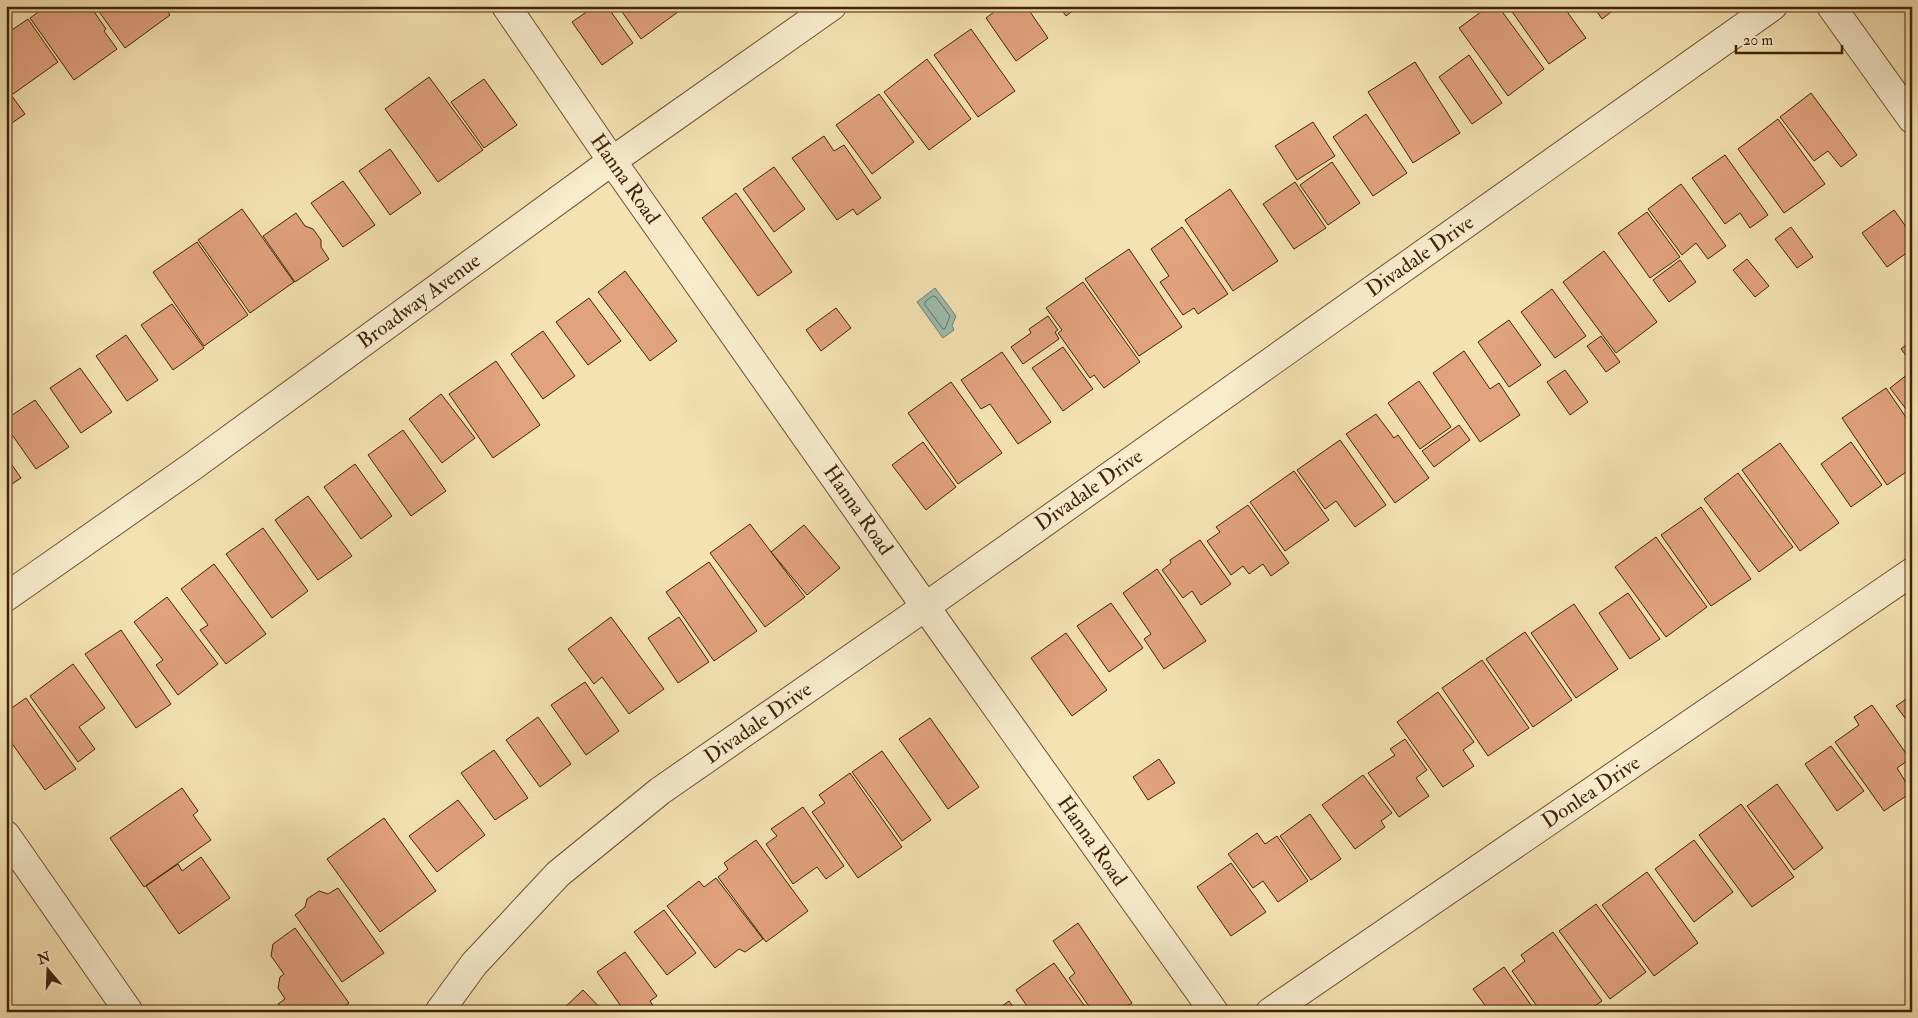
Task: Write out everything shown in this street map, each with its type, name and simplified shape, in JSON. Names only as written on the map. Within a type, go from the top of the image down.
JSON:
[{"type":"street","name":"Hanna Road","points":[[506,6],[612,161],[925,607],[1214,1012]]},
{"type":"street","name":"Broadway Avenue","points":[[6,597],[193,466],[612,161],[832,6]]},
{"type":"street","name":"Divadale Drive","points":[[439,1012],[474,964],[558,874],[660,791],[925,607],[1774,6]]},
{"type":"street","points":[[1831,6],[1912,119]]},
{"type":"street","name":"Donlea Drive","points":[[1270,1012],[1912,572]]},
{"type":"street","points":[[6,835],[129,1012]]},
{"type":"water","points":[[935,288],[956,316],[952,326],[954,330],[943,338],[917,302]]},
{"type":"building","points":[[47,6],[90,6],[117,49],[74,80],[30,18]]},
{"type":"building","points":[[95,6],[164,6],[170,15],[125,48]]},
{"type":"building","points":[[595,6],[607,6],[633,43],[602,65],[572,22]]},
{"type":"building","points":[[618,6],[686,6],[641,39]]},
{"type":"building","points":[[1002,6],[1026,6],[1048,38],[1016,61],[986,18]]},
{"type":"building","points":[[1059,6],[1079,6],[1066,16]]},
{"type":"building","points":[[1489,6],[1498,6],[1544,69],[1508,96],[1459,28]]},
{"type":"building","points":[[1508,6],[1563,6],[1586,38],[1549,64]]},
{"type":"building","points":[[1593,6],[1619,6],[1602,19]]},
{"type":"building","points":[[28,19],[58,62],[13,94],[6,84],[6,34]]},
{"type":"building","points":[[971,29],[1015,91],[978,117],[934,55]]},
{"type":"building","points":[[1469,55],[1502,103],[1472,124],[1439,77]]},
{"type":"building","points":[[927,59],[971,119],[929,150],[884,92]]},
{"type":"building","points":[[1415,62],[1460,133],[1413,163],[1368,92]]},
{"type":"building","points":[[429,77],[483,150],[438,182],[385,109]]},
{"type":"building","points":[[484,79],[517,125],[484,148],[451,102]]},
{"type":"building","points":[[6,88],[25,114],[6,127]]},
{"type":"building","points":[[1811,93],[1857,155],[1841,167],[1828,151],[1814,161],[1780,117]]},
{"type":"building","points":[[879,94],[914,142],[872,174],[836,125]]},
{"type":"building","points":[[1366,114],[1407,173],[1373,196],[1333,137]]},
{"type":"building","points":[[1778,119],[1825,184],[1784,213],[1738,149]]},
{"type":"building","points":[[1313,122],[1335,156],[1297,180],[1275,146]]},
{"type":"building","points":[[824,136],[834,151],[844,145],[881,198],[857,215],[853,209],[837,220],[792,158]]},
{"type":"building","points":[[390,149],[421,193],[390,215],[359,171]]},
{"type":"building","points":[[1725,155],[1768,215],[1750,228],[1740,213],[1725,224],[1692,178]]},
{"type":"building","points":[[1332,162],[1360,203],[1328,225],[1300,185]]},
{"type":"building","points":[[774,167],[805,209],[774,232],[743,189]]},
{"type":"building","points":[[343,181],[375,225],[343,247],[311,203]]},
{"type":"building","points":[[1295,182],[1326,228],[1294,249],[1263,204]]},
{"type":"building","points":[[1681,184],[1726,246],[1708,259],[1696,243],[1682,255],[1648,209]]},
{"type":"building","points":[[1230,189],[1278,261],[1233,291],[1185,220]]},
{"type":"building","points":[[736,193],[792,272],[758,296],[702,218]]},
{"type":"building","points":[[242,209],[294,282],[250,313],[198,240]]},
{"type":"building","points":[[1894,210],[1912,235],[1912,249],[1887,267],[1862,233]]},
{"type":"building","points":[[1647,212],[1680,257],[1650,278],[1618,233]]},
{"type":"building","points":[[296,213],[305,226],[313,229],[321,240],[321,247],[329,259],[295,282],[263,236]]},
{"type":"building","points":[[1182,227],[1228,294],[1198,314],[1194,308],[1183,315],[1160,282],[1169,276],[1151,249]]},
{"type":"building","points":[[1791,227],[1813,257],[1797,268],[1775,239]]},
{"type":"building","points":[[197,242],[248,315],[204,346],[153,272]]},
{"type":"building","points":[[1129,249],[1182,327],[1139,356],[1085,279]]},
{"type":"building","points":[[1604,251],[1657,322],[1616,353],[1563,282]]},
{"type":"building","points":[[1747,259],[1769,286],[1755,297],[1733,270]]},
{"type":"building","points":[[1680,260],[1696,282],[1669,302],[1653,280]]},
{"type":"building","points":[[625,271],[677,341],[650,361],[598,292]]},
{"type":"building","points":[[1083,282],[1140,362],[1104,388],[1094,375],[1090,378],[1058,333],[1062,330],[1046,308]]},
{"type":"building","points":[[1552,289],[1586,336],[1555,358],[1521,312]]},
{"type":"building","points":[[589,298],[621,341],[588,365],[556,322]]},
{"type":"building","points":[[172,304],[204,348],[173,370],[141,325]]},
{"type":"building","points":[[836,308],[851,328],[821,351],[806,330]]},
{"type":"building","points":[[1048,316],[1058,330],[1055,332],[1059,339],[1023,364],[1011,347],[1031,333],[1029,329]]},
{"type":"building","points":[[1509,320],[1541,365],[1509,387],[1478,342]]},
{"type":"building","points":[[543,331],[575,376],[543,399],[511,354]]},
{"type":"building","points":[[126,335],[158,380],[127,401],[96,356]]},
{"type":"building","points":[[1601,336],[1620,362],[1606,372],[1587,346]]},
{"type":"building","points":[[1912,340],[1912,363],[1901,349]]},
{"type":"building","points":[[1063,347],[1093,389],[1063,411],[1032,368]]},
{"type":"building","points":[[1464,351],[1490,389],[1499,383],[1520,415],[1480,442],[1433,373]]},
{"type":"building","points":[[1002,352],[1051,422],[1018,444],[990,404],[981,409],[961,380]]},
{"type":"building","points":[[496,361],[540,425],[493,458],[449,394]]},
{"type":"building","points":[[80,368],[112,412],[81,433],[50,388]]},
{"type":"building","points":[[1565,370],[1588,402],[1570,415],[1547,382]]},
{"type":"building","points":[[1908,374],[1912,379],[1912,417],[1890,388]]},
{"type":"building","points":[[1419,381],[1451,427],[1420,449],[1388,403]]},
{"type":"building","points":[[951,382],[1002,453],[958,484],[908,413]]},
{"type":"building","points":[[1886,388],[1912,426],[1912,468],[1887,485],[1842,418]]},
{"type":"building","points":[[441,394],[475,438],[442,463],[409,419]]},
{"type":"building","points":[[35,400],[69,447],[36,469],[6,426],[6,419]]},
{"type":"building","points":[[1376,414],[1394,438],[1398,435],[1429,478],[1395,503],[1346,434]]},
{"type":"building","points":[[1459,425],[1470,440],[1434,467],[1422,451]]},
{"type":"building","points":[[403,430],[446,491],[411,516],[368,455]]},
{"type":"building","points":[[1340,440],[1386,505],[1355,527],[1336,501],[1325,509],[1297,470]]},
{"type":"building","points":[[923,442],[956,487],[926,510],[892,465]]},
{"type":"building","points":[[1851,442],[1882,485],[1851,507],[1821,464]]},
{"type":"building","points":[[1780,443],[1839,523],[1800,551],[1742,470]]},
{"type":"building","points":[[6,456],[21,478],[6,488]]},
{"type":"building","points":[[355,464],[392,516],[361,539],[324,487]]},
{"type":"building","points":[[1294,471],[1329,520],[1285,551],[1250,502]]},
{"type":"building","points":[[1738,473],[1793,547],[1759,572],[1704,499]]},
{"type":"building","points":[[308,496],[352,556],[318,580],[275,520]]},
{"type":"building","points":[[1248,505],[1289,563],[1271,576],[1263,564],[1249,574],[1243,566],[1231,575],[1207,541],[1220,532],[1216,527]]},
{"type":"building","points":[[1701,507],[1751,579],[1711,606],[1661,535]]},
{"type":"building","points":[[750,524],[805,597],[765,627],[710,553]]},
{"type":"building","points":[[804,525],[840,568],[807,595],[771,552]]},
{"type":"building","points":[[263,528],[308,591],[272,618],[226,554]]},
{"type":"building","points":[[1656,537],[1707,607],[1666,637],[1615,567]]},
{"type":"building","points":[[1200,540],[1231,584],[1201,605],[1192,591],[1183,598],[1162,570],[1171,563],[1170,560]]},
{"type":"building","points":[[709,562],[757,631],[714,661],[666,592]]},
{"type":"building","points":[[214,564],[266,634],[226,664],[200,630],[208,625],[181,589]]},
{"type":"building","points":[[1157,569],[1206,641],[1164,669],[1144,639],[1151,634],[1123,593]]},
{"type":"building","points":[[1628,593],[1660,639],[1630,659],[1599,613]]},
{"type":"building","points":[[167,597],[218,664],[178,695],[156,665],[163,660],[134,622]]},
{"type":"building","points":[[1111,603],[1143,648],[1109,672],[1077,626]]},
{"type":"building","points":[[1574,604],[1618,669],[1576,698],[1531,633]]},
{"type":"building","points":[[611,617],[664,689],[629,714],[602,677],[594,684],[568,649]]},
{"type":"building","points":[[679,617],[709,662],[678,683],[648,638]]},
{"type":"building","points":[[121,630],[171,704],[136,728],[85,654]]},
{"type":"building","points":[[1525,632],[1572,700],[1533,727],[1486,659]]},
{"type":"building","points":[[1066,633],[1107,690],[1072,716],[1031,658]]},
{"type":"building","points":[[1482,660],[1529,728],[1488,756],[1442,688]]},
{"type":"building","points":[[73,664],[105,708],[79,727],[95,749],[78,762],[30,696]]},
{"type":"building","points":[[585,682],[619,731],[586,755],[551,705]]},
{"type":"building","points":[[1438,692],[1474,742],[1463,750],[1474,766],[1443,787],[1397,722]]},
{"type":"building","points":[[1912,695],[1912,727],[1896,706]]},
{"type":"building","points":[[26,698],[76,769],[45,790],[6,735],[6,712]]},
{"type":"building","points":[[1872,705],[1910,759],[1897,768],[1912,792],[1884,811],[1835,742],[1859,725],[1854,717]]},
{"type":"building","points":[[538,717],[571,764],[540,787],[506,740]]},
{"type":"building","points":[[930,718],[979,787],[948,809],[899,739]]},
{"type":"building","points":[[1405,739],[1427,770],[1416,778],[1429,796],[1399,817],[1368,773],[1395,755],[1390,749]]},
{"type":"building","points":[[1831,746],[1864,791],[1837,811],[1805,764]]},
{"type":"building","points":[[494,750],[528,798],[495,820],[461,773]]},
{"type":"building","points":[[882,751],[931,820],[902,841],[852,772]]},
{"type":"building","points":[[1159,759],[1175,783],[1148,800],[1133,777]]},
{"type":"building","points":[[850,773],[902,847],[858,878],[812,812],[825,803],[819,795]]},
{"type":"building","points":[[1363,775],[1392,813],[1381,821],[1385,827],[1355,849],[1322,805]]},
{"type":"building","points":[[1777,784],[1823,848],[1794,870],[1747,806]]},
{"type":"building","points":[[182,788],[198,811],[193,815],[211,840],[144,887],[110,838]]},
{"type":"building","points":[[458,800],[485,835],[437,872],[409,836]]},
{"type":"building","points":[[1741,804],[1794,877],[1752,907],[1699,835]]},
{"type":"building","points":[[803,807],[844,866],[826,879],[817,867],[793,884],[766,844],[777,836],[771,829]]},
{"type":"building","points":[[1310,814],[1341,859],[1311,880],[1280,836]]},
{"type":"building","points":[[384,818],[436,891],[380,932],[327,859]]},
{"type":"building","points":[[1257,833],[1265,844],[1277,836],[1308,881],[1278,902],[1263,881],[1253,888],[1228,854]]},
{"type":"building","points":[[756,840],[808,911],[766,942],[718,877],[728,869],[724,863]]},
{"type":"building","points":[[1694,840],[1733,892],[1694,922],[1655,869]]},
{"type":"building","points":[[201,857],[230,898],[179,934],[146,886],[178,864],[182,871]]},
{"type":"building","points":[[1231,863],[1266,912],[1231,936],[1197,887]]},
{"type":"building","points":[[1647,872],[1698,943],[1654,976],[1602,905]]},
{"type":"building","points":[[716,878],[763,939],[745,952],[739,949],[715,968],[667,906],[699,881],[704,887]]},
{"type":"building","points":[[338,888],[384,953],[342,982],[295,915],[305,907],[307,899],[319,891],[328,894]]},
{"type":"building","points":[[1596,904],[1646,972],[1610,999],[1559,931]]},
{"type":"building","points":[[664,910],[696,953],[667,975],[634,932]]},
{"type":"building","points":[[1078,923],[1132,1003],[1118,1012],[1093,1012],[1069,978],[1075,973],[1053,941]]},
{"type":"building","points":[[295,928],[349,1003],[337,1012],[284,1012],[278,1004],[285,999],[278,988],[280,977],[284,974],[271,956],[273,944]]},
{"type":"building","points":[[1553,932],[1602,1001],[1586,1012],[1541,1012],[1512,971],[1525,961],[1521,955]]},
{"type":"building","points":[[625,952],[657,996],[650,1001],[657,1012],[625,1012],[597,972]]},
{"type":"building","points":[[1054,963],[1089,1012],[1031,1012],[1016,990]]},
{"type":"building","points":[[1504,967],[1536,1012],[1490,1012],[1473,989]]},
{"type":"building","points":[[583,990],[604,1012],[560,1012]]},
{"type":"building","points":[[1009,1001],[1017,1012],[994,1012]]},
{"type":"building","points":[[1446,1006],[1450,1012],[1437,1012]]}]
